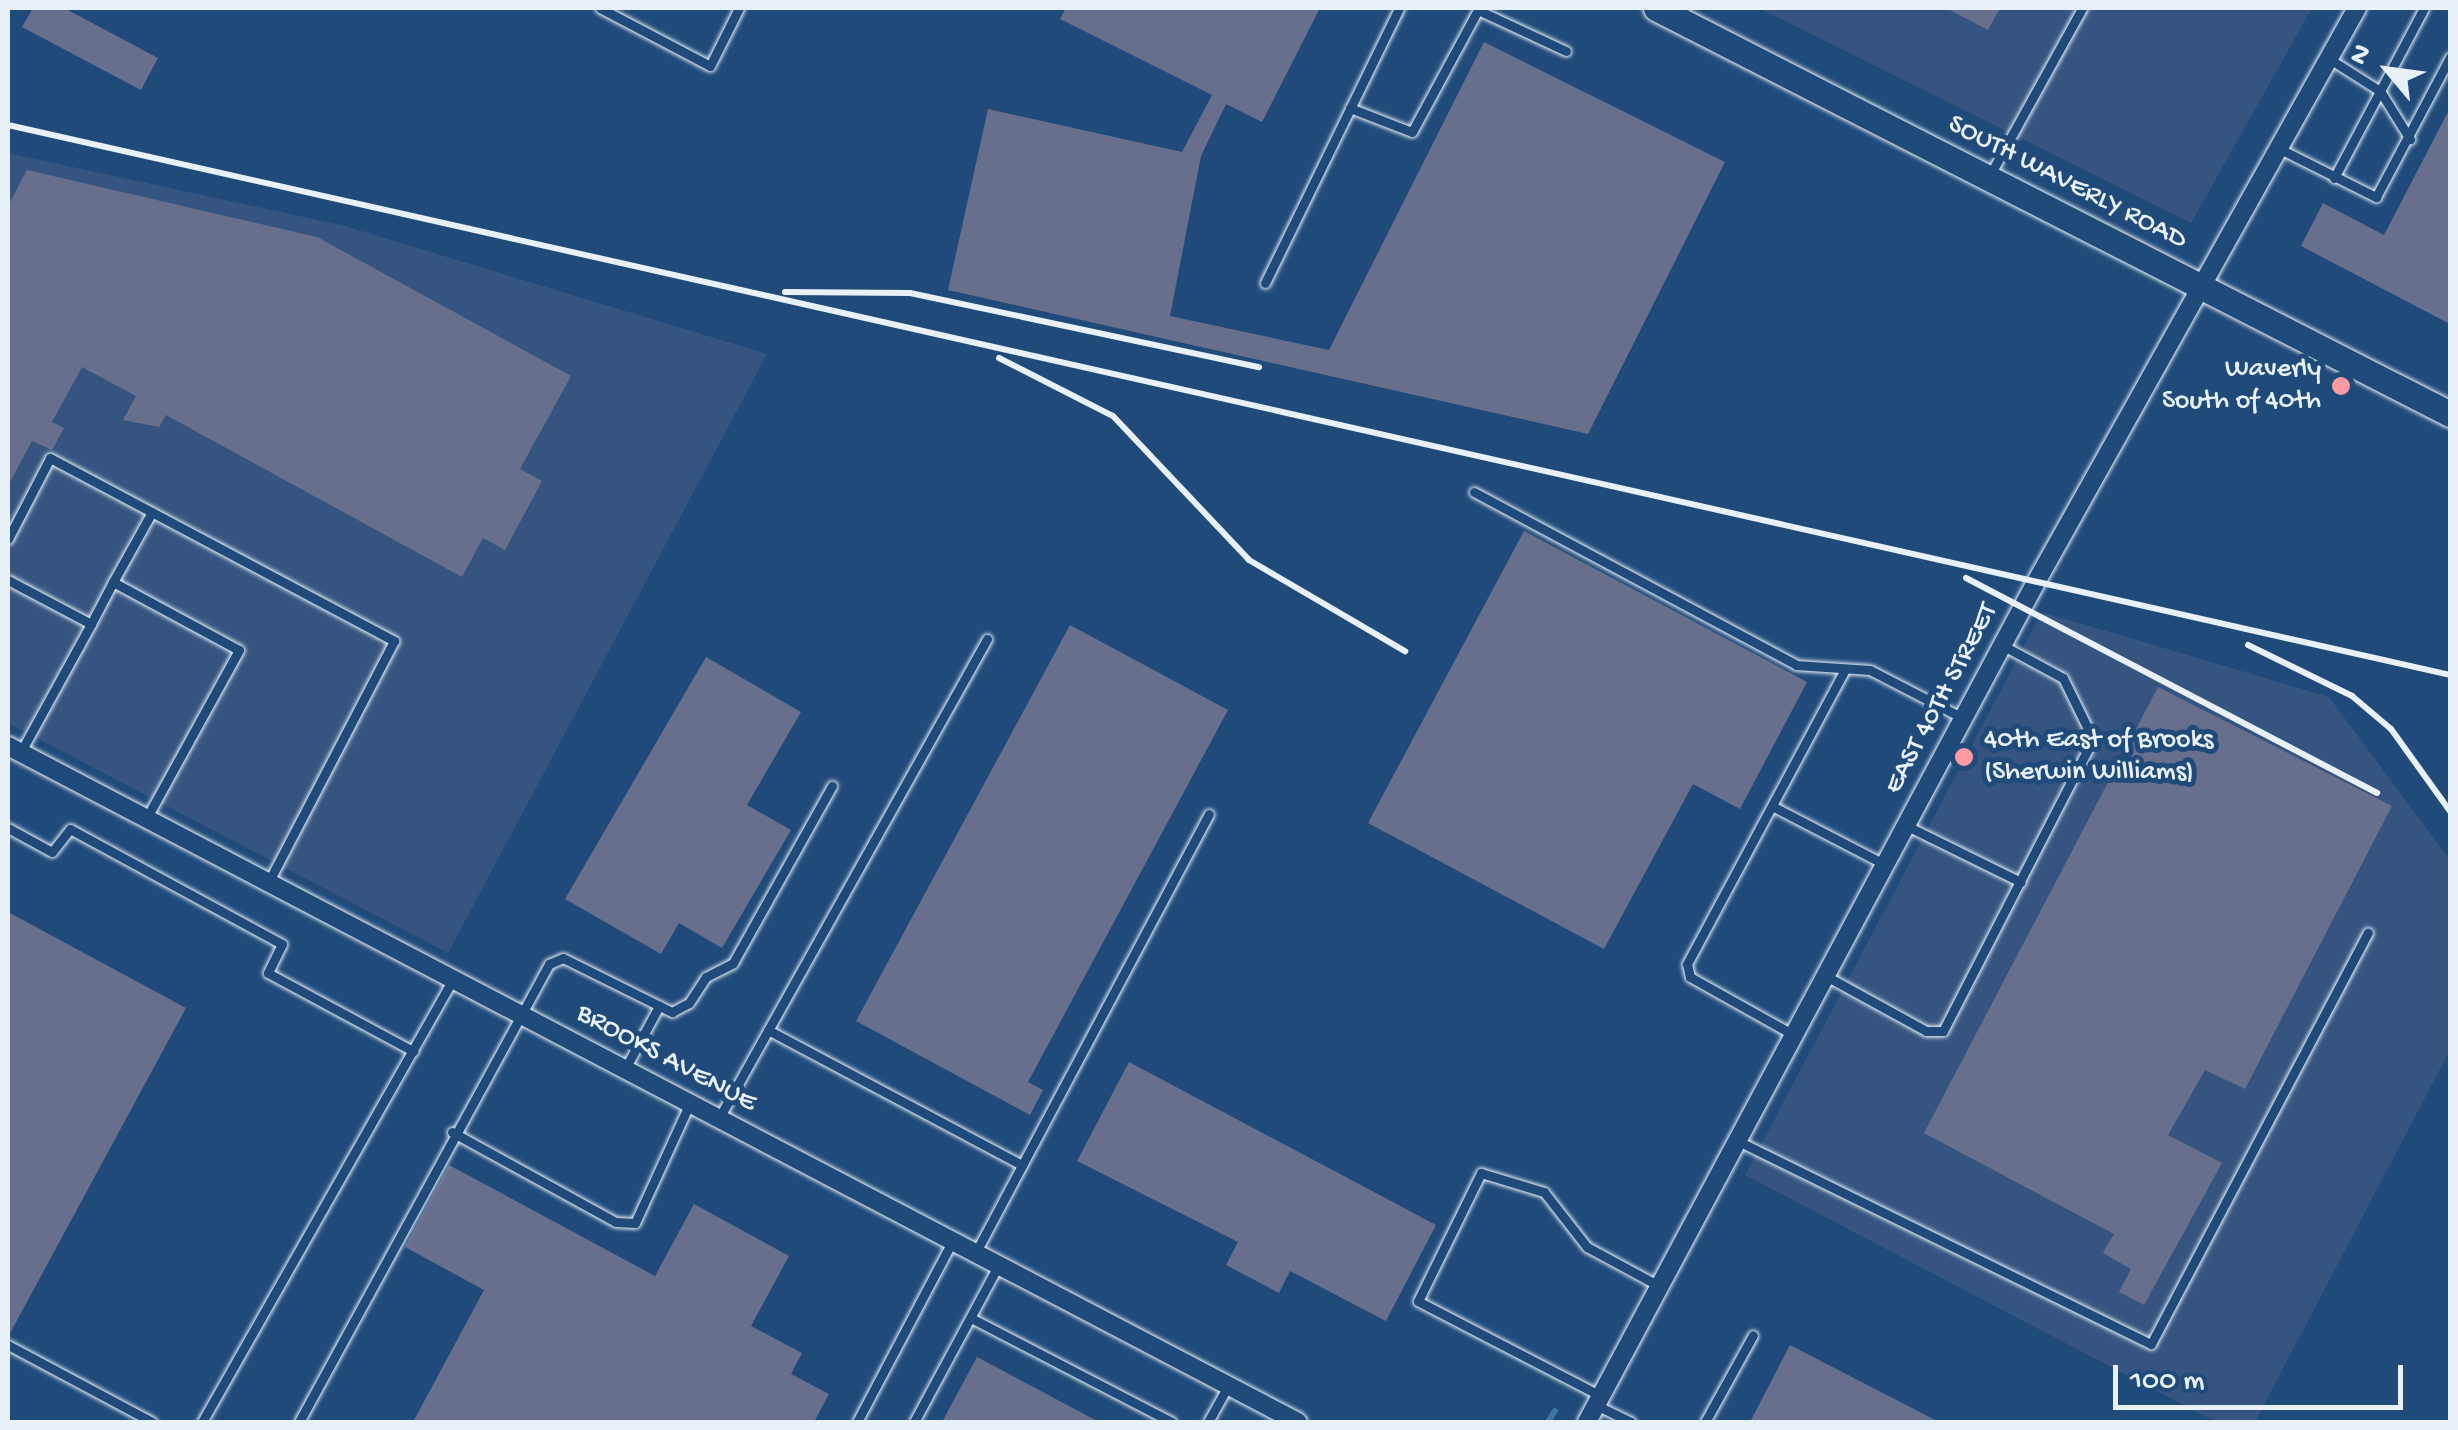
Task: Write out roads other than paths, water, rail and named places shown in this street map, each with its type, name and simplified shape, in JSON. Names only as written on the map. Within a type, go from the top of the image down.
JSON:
[{"type":"main road","name":"SOUTH WAVERLY ROAD","points":[[1656,8],[2450,414]]},
{"type":"street","name":"EAST 40TH STREET","points":[[1586,1422],[2002,645],[2357,8]]},
{"type":"street","name":"BROOKS AVENUE","points":[[14,750],[1298,1422]]},
{"type":"lane","points":[[600,8],[710,66],[739,8]]},
{"type":"lane","points":[[1265,283],[1398,8]]},
{"type":"lane","points":[[1988,177],[2082,8]]},
{"type":"lane","points":[[2334,178],[2424,8]]},
{"type":"lane","points":[[1350,108],[1412,132],[1478,10],[1566,51]]},
{"type":"lane","points":[[2278,148],[2368,195],[2382,191],[2450,56]]},
{"type":"lane","points":[[2328,58],[2380,91],[2410,139]]},
{"type":"lane","points":[[8,539],[50,458],[394,641],[268,882]]},
{"type":"lane","points":[[1474,492],[1796,665],[1870,670],[1963,718]]},
{"type":"lane","points":[[14,750],[91,624],[152,512]]},
{"type":"lane","points":[[8,580],[91,624]]},
{"type":"lane","points":[[113,582],[238,650],[146,819]]},
{"type":"lane","points":[[719,1118],[987,640]]},
{"type":"lane","points":[[1824,975],[1926,1031],[1943,1030],[2093,739],[2063,678],[2002,645]]},
{"type":"lane","points":[[1792,1034],[1686,970],[1846,668]]},
{"type":"lane","points":[[300,1422],[452,1132],[549,964],[563,958],[672,1012],[690,1003],[706,976],[734,963],[832,786]]},
{"type":"lane","points":[[1772,806],[1884,864]]},
{"type":"lane","points":[[976,1252],[1208,814]]},
{"type":"lane","points":[[1905,825],[2020,882]]},
{"type":"lane","points":[[8,828],[52,852],[70,829],[266,935],[282,944],[268,973],[413,1051]]},
{"type":"lane","points":[[1736,1140],[2151,1344],[2368,933]]},
{"type":"lane","points":[[202,1422],[454,980]]},
{"type":"lane","points":[[625,1069],[659,1006]]},
{"type":"lane","points":[[768,1030],[1022,1165]]},
{"type":"lane","points":[[452,1132],[616,1222],[635,1223],[690,1103]]},
{"type":"lane","points":[[1631,1422],[1599,1400],[1418,1300],[1481,1173],[1544,1192],[1587,1246],[1659,1286]]},
{"type":"lane","points":[[856,1422],[953,1240]]},
{"type":"lane","points":[[914,1422],[999,1264]]},
{"type":"lane","points":[[971,1318],[1172,1422]]},
{"type":"lane","points":[[1705,1422],[1753,1335]]},
{"type":"lane","points":[[8,1346],[152,1422]]},
{"type":"lane","points":[[1208,1422],[1228,1384]]},
{"type":"waterway","points":[[1548,1422],[1555,1411]]},
{"type":"railway","points":[[8,125],[2450,675]]},
{"type":"railway","points":[[785,292],[910,293],[1259,367]]},
{"type":"railway","points":[[999,358],[1113,416],[1249,560],[1405,651]]},
{"type":"railway","points":[[1966,578],[2377,793]]},
{"type":"railway","points":[[2248,645],[2352,696],[2391,729],[2450,811]]},
{"type":"place","name":"Waverly South of 40th","points":[[2341,386]]},
{"type":"place","name":"40th East of Brooks (Sherwin Williams)","points":[[1964,757]]}]
